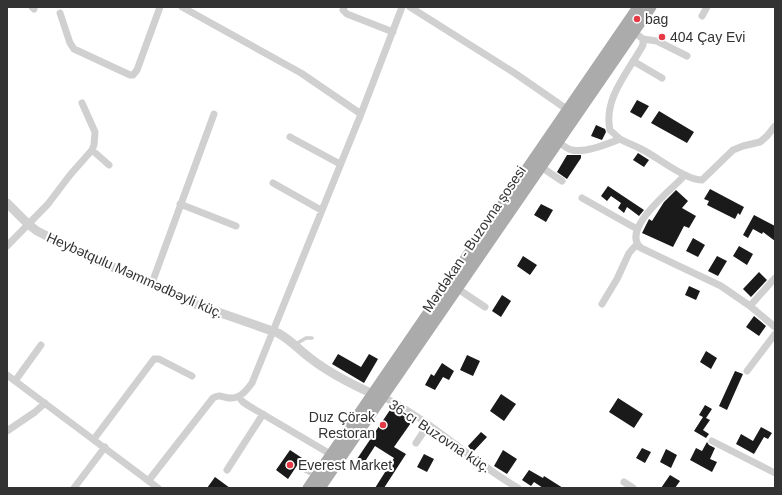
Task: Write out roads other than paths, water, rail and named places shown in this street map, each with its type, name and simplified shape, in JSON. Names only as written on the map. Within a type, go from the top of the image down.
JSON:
[{"type":"main road","points":[[378,396],[384,378],[638,7]]},
{"type":"main road","name":"Mərdəkan - Buzovna şosesi","points":[[308,488],[458,290],[651,7]]},
{"type":"main road","name":"Mərdəkan - Buzovna şosesi","points":[[320,488],[378,396]]},
{"type":"street","points":[[60,13],[70,44],[74,49],[133,75],[137,70],[160,7]]},
{"type":"street","points":[[182,7],[306,77],[361,114]]},
{"type":"street","points":[[196,14],[199,7]]},
{"type":"street","points":[[344,7],[343,10],[347,14],[393,32]]},
{"type":"street","points":[[149,480],[214,398],[222,395],[229,398],[239,397],[252,383],[361,114],[402,7]]},
{"type":"street","points":[[410,7],[516,74],[568,110]]},
{"type":"street","points":[[702,16],[707,7]]},
{"type":"street","points":[[634,32],[643,39],[657,42],[687,56]]},
{"type":"street","points":[[643,39],[643,45],[615,91],[610,109],[610,130],[620,139],[642,149],[685,175],[702,180],[733,150],[760,142],[775,126]]},
{"type":"street","points":[[633,61],[662,78]]},
{"type":"street","points":[[7,246],[48,204],[70,175],[92,150],[95,132],[82,103]]},
{"type":"street","points":[[152,283],[214,114]]},
{"type":"street","points":[[290,137],[340,164]]},
{"type":"street","points":[[558,142],[569,149],[578,151],[602,146],[620,139]]},
{"type":"street","points":[[92,150],[109,165]]},
{"type":"street","points":[[541,167],[562,181]]},
{"type":"street","points":[[685,175],[656,203],[637,229],[637,244],[641,248],[721,286],[750,306],[775,327]]},
{"type":"street","points":[[273,183],[321,210]]},
{"type":"street","points":[[582,198],[637,229]]},
{"type":"street","name":"Heybətqulu Məmmədbəyli küç.","points":[[7,203],[28,224],[43,234],[89,257],[152,283],[192,303],[273,331],[296,344],[309,358],[322,367],[359,388],[378,396]]},
{"type":"street","points":[[180,204],[236,226]]},
{"type":"street","points":[[602,304],[617,279],[629,253],[637,244]]},
{"type":"street","points":[[750,306],[775,278]]},
{"type":"street","points":[[458,290],[485,307]]},
{"type":"street","points":[[747,371],[775,334]]},
{"type":"street","points":[[15,381],[41,345]]},
{"type":"street","points":[[94,439],[154,359],[159,359],[192,376]]},
{"type":"street","points":[[7,375],[158,488]]},
{"type":"street","name":"36-cı Buzovna küç.","points":[[378,396],[428,425],[498,476],[518,488]]},
{"type":"street","points":[[239,397],[242,402],[332,455]]},
{"type":"street","points":[[7,431],[36,412],[45,403]]},
{"type":"street","points":[[227,470],[262,414]]},
{"type":"street","points":[[416,443],[428,425]]},
{"type":"street","points":[[712,441],[775,473]]},
{"type":"street","points":[[74,488],[105,447]]},
{"type":"street","points":[[624,482],[632,488]]},
{"type":"lane","points":[[296,344],[306,338],[312,338]]},
{"type":"lane","points":[[299,468],[316,477]]},
{"type":"place","name":"bag","points":[[637,19]]},
{"type":"place","name":"404 Çay Evi","points":[[662,37]]},
{"type":"place","name":"Duz Çörək Restoran","points":[[383,425]]},
{"type":"place","name":"Everest Market","points":[[290,465]]}]
